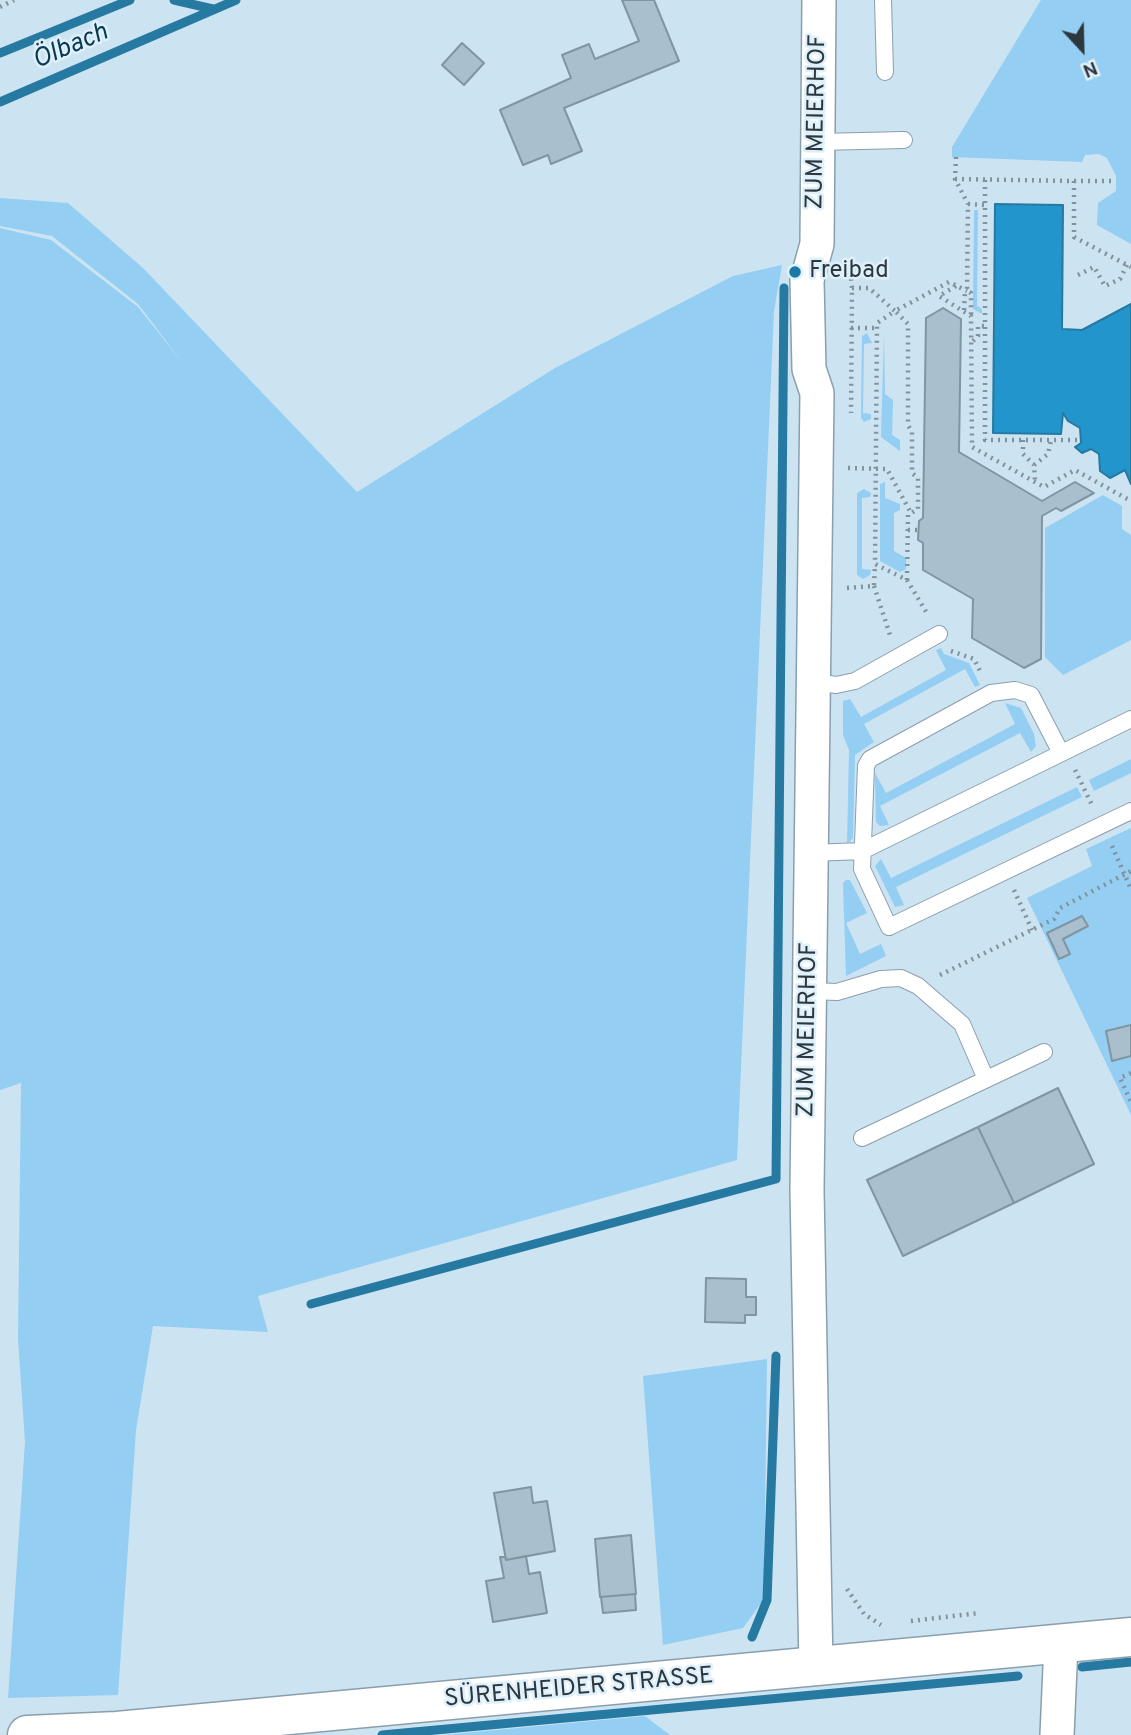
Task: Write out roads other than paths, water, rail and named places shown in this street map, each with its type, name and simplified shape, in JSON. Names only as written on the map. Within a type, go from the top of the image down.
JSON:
[{"type":"main road","name":"SÜRENHEIDER STRASSE","points":[[27,1735],[117,1731],[1131,1637]]},
{"type":"street","name":"ZUM MEIERHOF","points":[[816,1667],[807,1190],[817,393],[829,366],[830,318],[829,277],[817,244],[820,0]]},
{"type":"street","points":[[1057,1735],[1061,1644]]},
{"type":"lane","points":[[883,0],[885,72]]},
{"type":"lane","points":[[818,142],[904,141]]},
{"type":"lane","points":[[815,682],[836,685],[855,681],[939,634]]},
{"type":"lane","points":[[1061,753],[1031,695],[1015,691],[991,693],[870,759],[866,766],[862,869],[889,927],[1131,811]]},
{"type":"lane","points":[[813,853],[862,851],[1131,719]]},
{"type":"lane","points":[[810,990],[837,992],[881,979],[901,978],[918,986],[962,1024],[986,1079]]},
{"type":"lane","points":[[862,1138],[1044,1052]]},
{"type":"waterway","points":[[0,53],[130,0]]},
{"type":"waterway","points":[[174,0],[213,9]]},
{"type":"waterway","name":"Ölbach","points":[[0,102],[236,0]]},
{"type":"waterway","points":[[311,1304],[776,1179],[784,288]]},
{"type":"waterway","points":[[752,1637],[767,1600],[776,1356]]},
{"type":"waterway","points":[[1082,1667],[1131,1662]]},
{"type":"waterway","points":[[382,1735],[1018,1676]]},
{"type":"place","name":"Freibad","points":[[795,272]]}]
